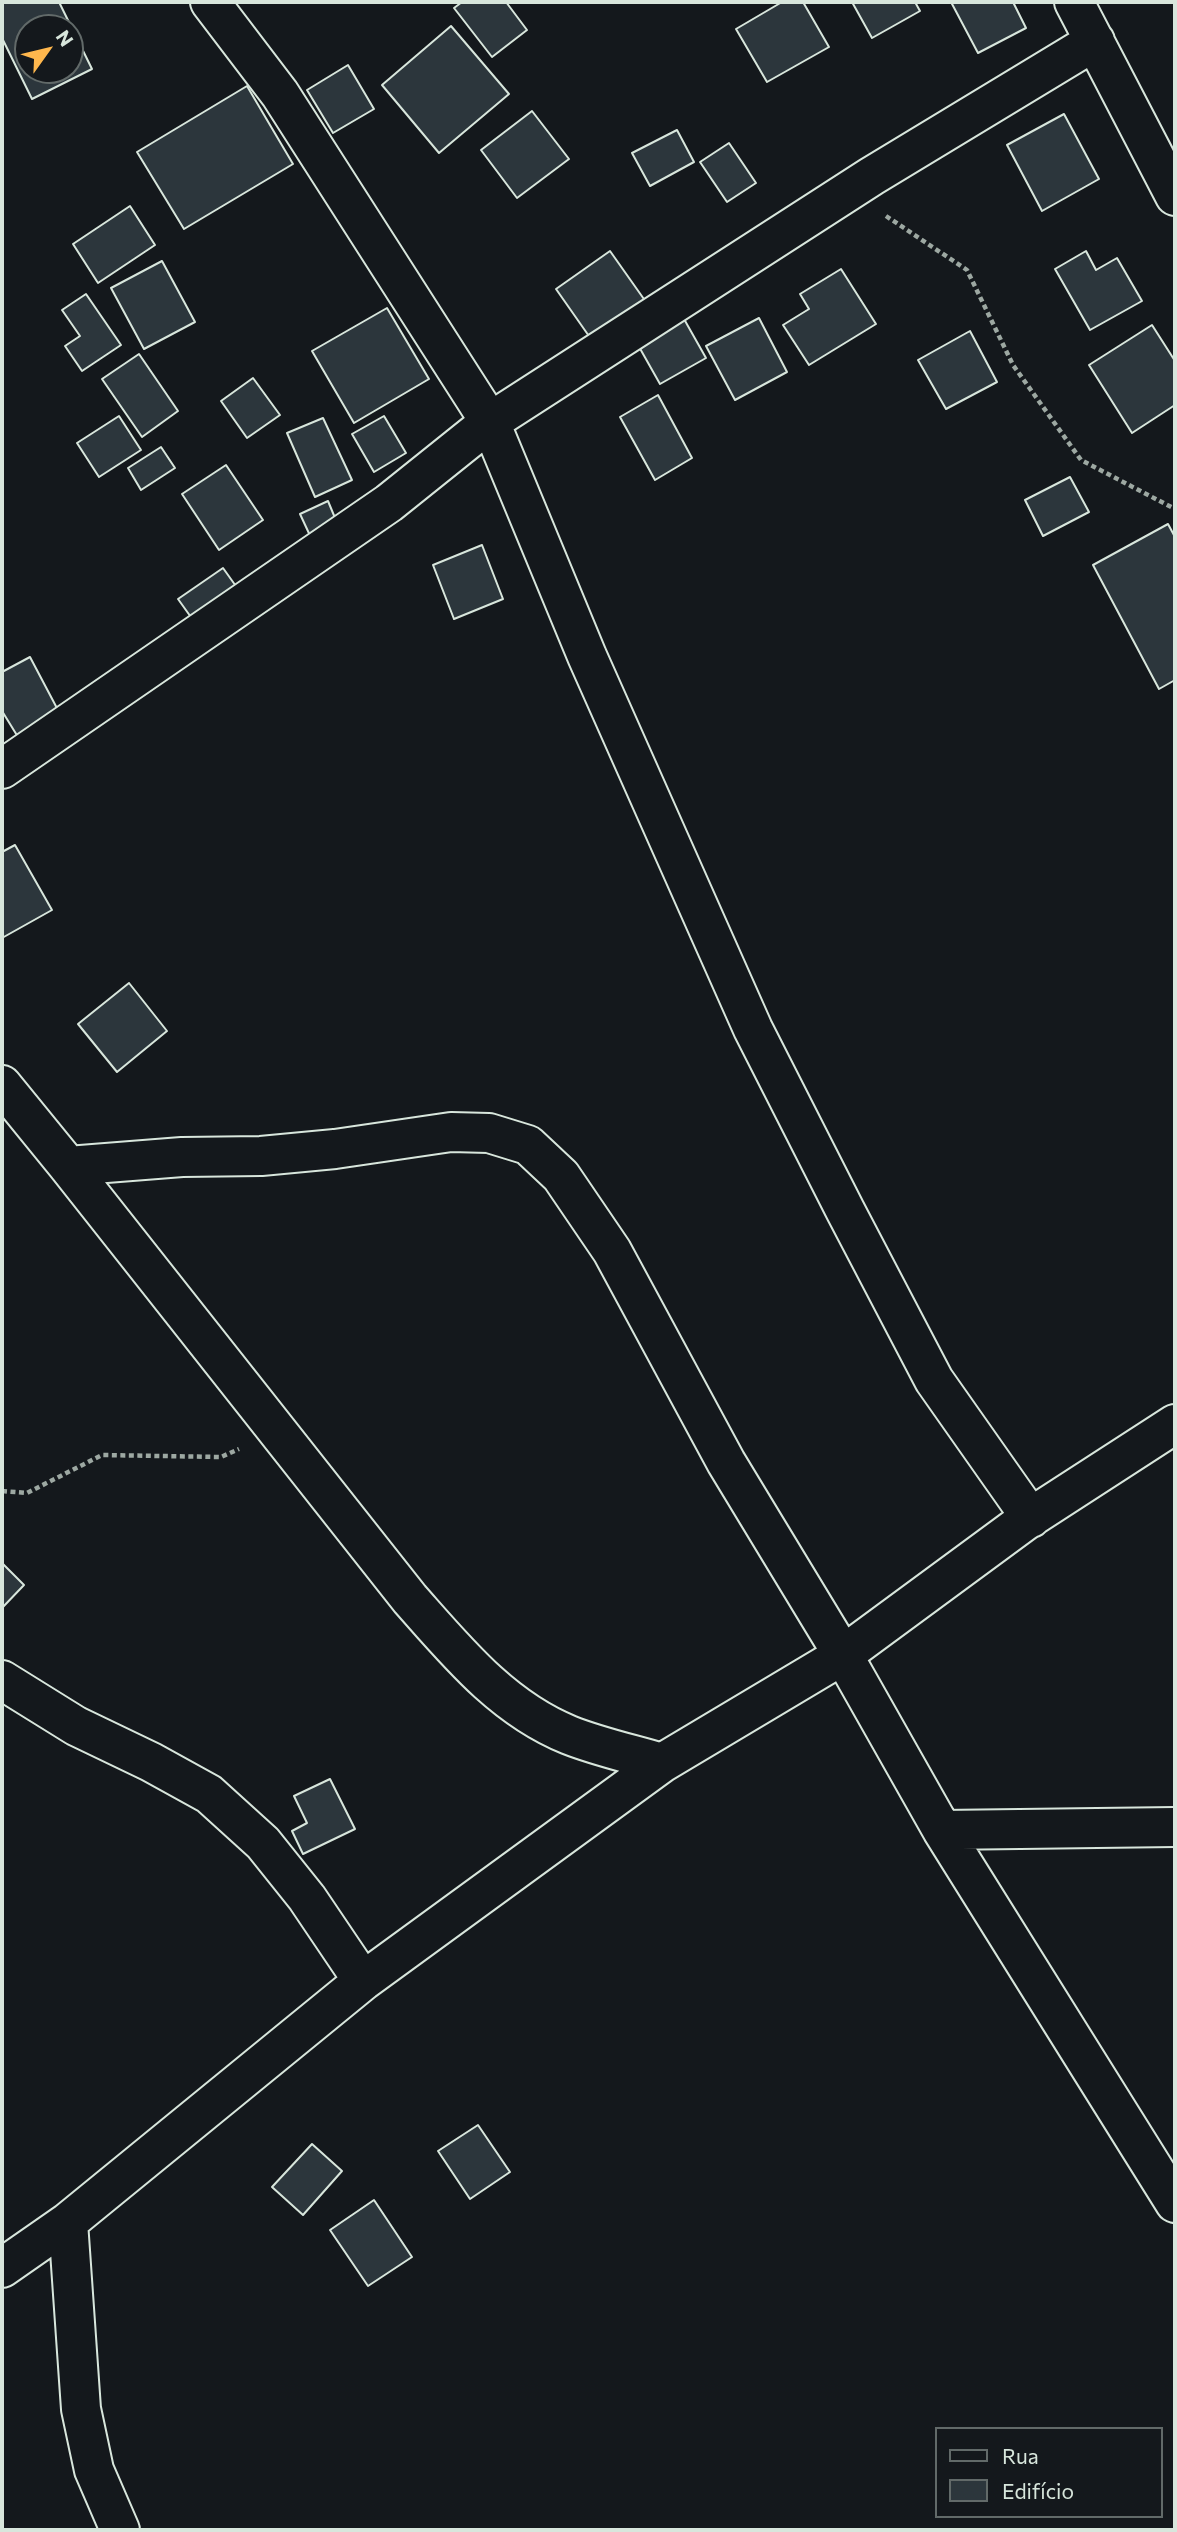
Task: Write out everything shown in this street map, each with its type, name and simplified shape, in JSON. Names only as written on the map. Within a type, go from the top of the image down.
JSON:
[{"type":"street","points":[[211,2],[280,94],[489,422],[587,656],[753,1028],[934,1380],[1031,1518]]},
{"type":"street","points":[[1074,2],[1175,195]]},
{"type":"street","points":[[7,752],[389,503],[489,422],[848,192],[1095,41]]},
{"type":"street","points":[[2,1085],[410,1599],[462,1658],[498,1693],[540,1721],[569,1735],[663,1763]]},
{"type":"street","points":[[68,1166],[182,1157],[261,1156],[335,1149],[451,1132],[489,1133],[528,1145],[561,1176],[612,1251],[726,1462],[843,1655],[942,1830],[1175,2203]]},
{"type":"street","points":[[2,2268],[68,2222],[363,1981],[663,1763],[843,1655],[1031,1518],[1175,1424]]},
{"type":"street","points":[[2,1680],[76,1726],[209,1794],[263,1843],[307,1898],[363,1981]]},
{"type":"street","points":[[942,1830],[1175,1827]]},
{"type":"street","points":[[68,2222],[81,2409],[94,2470],[120,2530]]},
{"type":"path","points":[[848,192],[967,270],[1013,365],[1081,460],[1175,509]]},
{"type":"path","points":[[2,1491],[27,1493],[102,1455],[221,1457],[279,1432]]},
{"type":"building","points":[[2,2],[59,2],[65,14],[14,14],[14,62],[2,38]]},
{"type":"building","points":[[462,2],[506,2],[527,30],[492,57],[454,8]]},
{"type":"building","points":[[782,2],[803,2],[829,47],[767,82],[736,29]]},
{"type":"building","points":[[852,2],[915,2],[920,11],[872,38]]},
{"type":"building","points":[[951,2],[1013,2],[1026,28],[978,53]]},
{"type":"building","points":[[451,26],[509,94],[439,153],[382,85]]},
{"type":"building","points":[[84,53],[92,69],[84,73]]},
{"type":"building","points":[[348,65],[374,109],[333,133],[307,90]]},
{"type":"building","points":[[25,84],[62,84],[32,99]]},
{"type":"building","points":[[247,86],[293,164],[184,229],[137,152]]},
{"type":"building","points":[[532,111],[569,159],[517,198],[481,150]]},
{"type":"building","points":[[1064,114],[1099,179],[1042,211],[1007,145]]},
{"type":"building","points":[[677,130],[694,162],[650,186],[632,153]]},
{"type":"building","points":[[729,143],[756,183],[727,202],[700,162]]},
{"type":"building","points":[[130,206],[155,245],[98,283],[73,244]]},
{"type":"building","points":[[610,251],[646,302],[591,339],[556,289]]},
{"type":"building","points":[[1086,251],[1096,270],[1117,258],[1142,301],[1090,330],[1055,269]]},
{"type":"building","points":[[162,261],[195,322],[144,349],[111,288]]},
{"type":"building","points":[[841,269],[876,324],[809,365],[783,325],[809,309],[800,294]]},
{"type":"building","points":[[86,294],[121,345],[82,371],[65,346],[80,336],[62,310]]},
{"type":"building","points":[[387,308],[429,379],[354,423],[312,351]]},
{"type":"building","points":[[759,318],[787,372],[735,400],[706,346]]},
{"type":"building","points":[[684,319],[706,358],[660,384],[638,345]]},
{"type":"building","points":[[1152,325],[1175,361],[1175,405],[1132,433],[1089,365]]},
{"type":"building","points":[[970,331],[997,382],[946,409],[918,360]]},
{"type":"building","points":[[139,354],[178,411],[142,437],[102,379]]},
{"type":"building","points":[[253,378],[280,415],[247,438],[221,401]]},
{"type":"building","points":[[658,395],[692,458],[655,480],[620,417]]},
{"type":"building","points":[[119,416],[141,450],[99,477],[77,443]]},
{"type":"building","points":[[384,416],[406,453],[374,472],[352,434]]},
{"type":"building","points":[[323,418],[352,480],[315,497],[287,433]]},
{"type":"building","points":[[161,447],[175,468],[141,490],[128,468]]},
{"type":"building","points":[[226,465],[263,520],[219,550],[182,494]]},
{"type":"building","points":[[1070,477],[1089,512],[1043,536],[1025,500]]},
{"type":"building","points":[[328,501],[340,530],[313,542],[300,514]]},
{"type":"building","points":[[1168,524],[1175,537],[1175,680],[1159,689],[1093,565]]},
{"type":"building","points":[[482,545],[503,599],[454,619],[433,565]]},
{"type":"building","points":[[223,568],[243,596],[198,627],[178,599]]},
{"type":"building","points":[[30,657],[59,712],[18,737],[2,711],[2,672]]},
{"type":"building","points":[[15,845],[52,910],[2,938],[2,852]]},
{"type":"building","points":[[129,983],[167,1031],[117,1072],[78,1024]]},
{"type":"building","points":[[2,1563],[24,1585],[2,1608]]},
{"type":"building","points":[[330,1779],[355,1829],[303,1854],[292,1831],[307,1823],[294,1796]]},
{"type":"building","points":[[478,2125],[510,2172],[470,2199],[438,2151]]},
{"type":"building","points":[[312,2144],[342,2171],[303,2215],[272,2187]]},
{"type":"building","points":[[374,2200],[412,2257],[368,2286],[330,2230]]}]
